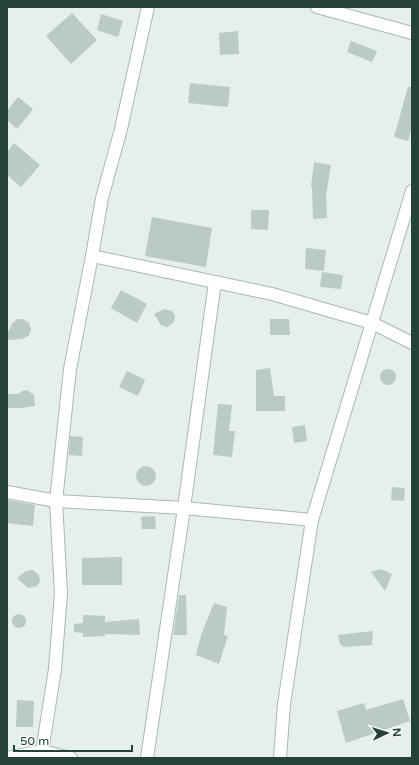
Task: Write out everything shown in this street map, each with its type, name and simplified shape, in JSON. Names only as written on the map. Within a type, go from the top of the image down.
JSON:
[{"type":"street","points":[[42,755],[55,669],[62,593],[56,501],[70,368],[102,198],[121,129],[148,7]]},
{"type":"street","points":[[317,7],[412,33]]},
{"type":"street","points":[[280,758],[284,704],[312,520],[412,191]]},
{"type":"street","points":[[92,256],[272,294],[372,323],[412,343]]},
{"type":"street","points":[[147,758],[184,508],[215,282]]},
{"type":"street","points":[[7,492],[56,501],[184,508],[312,520]]},
{"type":"street","points":[[7,758],[42,755],[71,758]]},
{"type":"building","points":[[72,13],[97,40],[71,64],[46,36]]},
{"type":"building","points":[[101,14],[123,21],[118,37],[97,30]]},
{"type":"building","points":[[238,31],[239,54],[220,55],[219,33]]},
{"type":"building","points":[[351,41],[377,51],[372,62],[347,52]]},
{"type":"building","points":[[190,83],[230,87],[228,107],[188,103]]},
{"type":"building","points":[[408,87],[412,87],[412,127],[408,141],[394,137]]},
{"type":"building","points":[[18,97],[33,109],[17,129],[7,120],[7,111]]},
{"type":"building","points":[[14,143],[40,165],[21,187],[7,175],[7,152]]},
{"type":"building","points":[[314,162],[331,165],[326,196],[327,218],[313,219],[311,187]]},
{"type":"building","points":[[251,210],[269,210],[268,230],[251,229]]},
{"type":"building","points":[[152,217],[212,228],[206,267],[145,256]]},
{"type":"building","points":[[306,248],[326,250],[324,271],[305,269]]},
{"type":"building","points":[[322,272],[343,275],[341,289],[320,287]]},
{"type":"building","points":[[121,290],[147,304],[137,323],[111,308]]},
{"type":"building","points":[[164,309],[172,311],[175,316],[174,322],[167,327],[161,325],[154,314]]},
{"type":"building","points":[[17,319],[23,319],[29,323],[31,329],[30,333],[22,339],[7,340],[7,334],[12,324]]},
{"type":"building","points":[[270,319],[289,319],[290,335],[270,335]]},
{"type":"building","points":[[270,368],[274,396],[285,396],[285,411],[256,411],[256,370]]},
{"type":"building","points":[[388,369],[395,374],[396,377],[391,384],[388,385],[381,380],[380,377],[385,370]]},
{"type":"building","points":[[127,371],[145,380],[138,396],[119,387]]},
{"type":"building","points":[[27,390],[34,395],[35,406],[7,408],[7,394],[18,394]]},
{"type":"building","points":[[218,404],[232,405],[229,431],[235,431],[232,457],[213,455]]},
{"type":"building","points":[[305,425],[307,441],[294,443],[292,427]]},
{"type":"building","points":[[70,436],[83,437],[82,456],[69,455]]},
{"type":"building","points":[[146,466],[153,469],[156,476],[153,483],[146,486],[139,483],[136,476],[139,469]]},
{"type":"building","points":[[392,487],[405,488],[404,501],[391,500]]},
{"type":"building","points":[[7,500],[35,505],[33,526],[7,523]]},
{"type":"building","points":[[155,516],[156,529],[142,529],[141,517]]},
{"type":"building","points":[[122,557],[122,585],[82,585],[82,558]]},
{"type":"building","points":[[381,569],[392,574],[385,591],[371,572]]},
{"type":"building","points":[[32,570],[39,575],[40,581],[37,586],[28,588],[17,578],[26,571]]},
{"type":"building","points":[[179,595],[186,595],[187,635],[173,635]]},
{"type":"building","points":[[214,603],[227,607],[224,635],[228,636],[219,664],[196,655],[202,632]]},
{"type":"building","points":[[16,614],[22,614],[26,618],[26,624],[22,628],[16,628],[12,624],[12,618]]},
{"type":"building","points":[[83,615],[105,616],[105,622],[139,619],[140,635],[105,634],[105,636],[83,637],[83,633],[74,632],[74,624],[83,623]]},
{"type":"building","points":[[373,631],[372,645],[344,647],[340,644],[338,635]]},
{"type":"building","points":[[403,699],[410,721],[346,743],[337,711],[364,703],[366,710]]},
{"type":"building","points":[[17,700],[34,701],[33,727],[16,727]]}]
